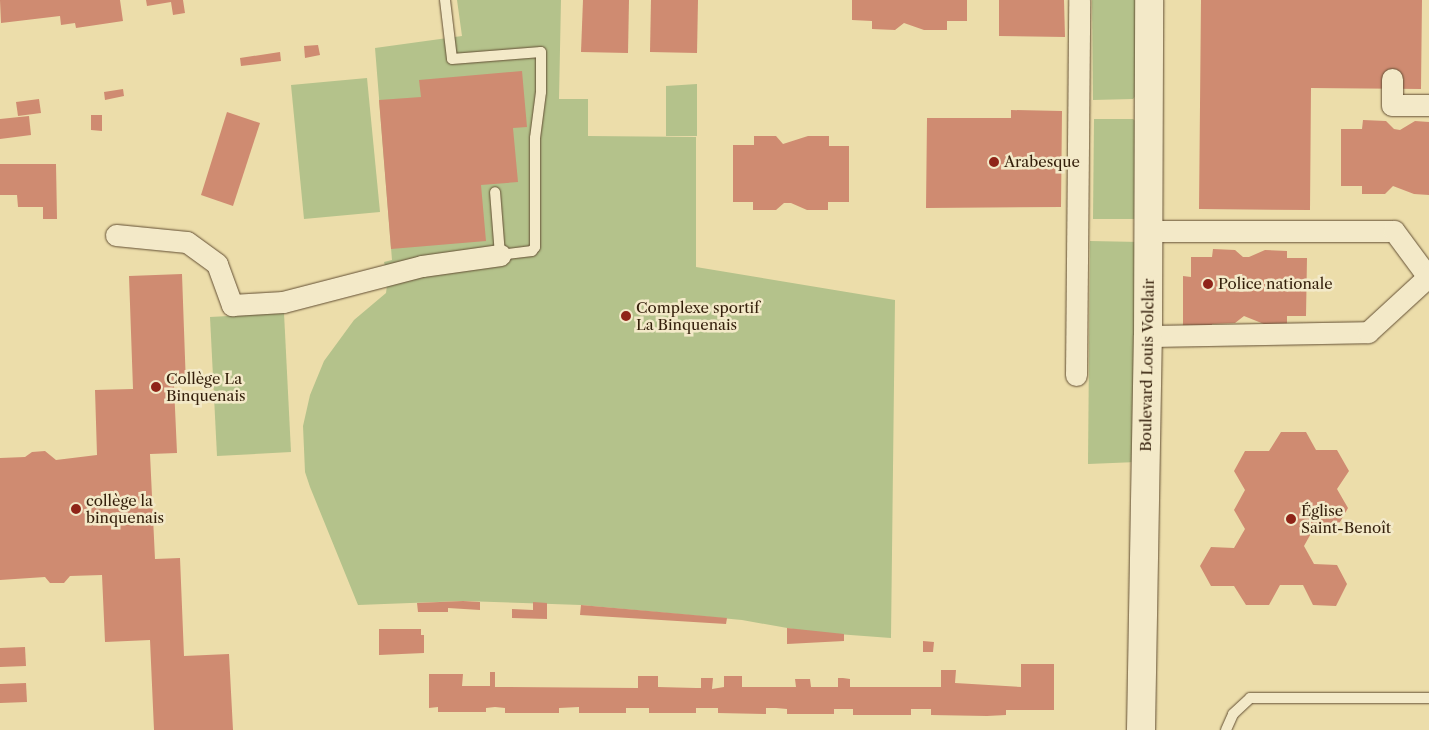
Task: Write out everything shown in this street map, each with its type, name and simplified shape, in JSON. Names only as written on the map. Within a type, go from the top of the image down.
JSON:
[{"type":"street","points":[[1076,375],[1079,0]]},
{"type":"street","name":"Boulevard Louis Volclair","points":[[1141,730],[1148,336],[1149,0]]},
{"type":"street","points":[[1392,78],[1392,105],[1429,105]]},
{"type":"street","points":[[1148,336],[1368,332],[1429,276],[1394,231],[1149,231]]},
{"type":"street","points":[[116,235],[187,242],[217,264],[232,305],[283,302],[422,266],[500,255]]},
{"type":"lane","points":[[445,0],[452,59],[541,52],[541,92],[535,138],[535,247],[528,253],[500,255],[496,192]]},
{"type":"lane","points":[[1226,730],[1233,714],[1250,698],[1429,698]]},
{"type":"green space","name":"Complexe sportif La Binquenais","points":[[457,0],[561,0],[559,99],[588,99],[588,136],[696,137],[696,267],[895,300],[891,638],[810,632],[742,620],[581,605],[463,601],[358,605],[305,472],[303,426],[310,395],[324,361],[354,320],[386,293],[388,278],[384,262],[392,260],[375,48],[462,36]]},
{"type":"green space","points":[[1092,0],[1141,0],[1142,88],[1133,99],[1093,100]]},
{"type":"green space","points":[[367,78],[380,212],[304,219],[291,85]]},
{"type":"green space","points":[[697,84],[697,136],[666,136],[666,86]]},
{"type":"green space","points":[[1094,119],[1133,119],[1142,127],[1142,219],[1093,219]]},
{"type":"green space","points":[[1090,241],[1140,242],[1137,462],[1088,464]]},
{"type":"green space","points":[[284,313],[291,452],[217,456],[210,317]]},
{"type":"building","points":[[0,0],[120,0],[123,21],[76,28],[75,23],[61,25],[60,16],[1,23]]},
{"type":"building","points":[[146,0],[183,0],[185,13],[173,15],[171,2],[147,6]]},
{"type":"building","points":[[583,0],[629,0],[628,53],[581,52]]},
{"type":"building","points":[[651,0],[698,0],[697,53],[650,52]]},
{"type":"building","points":[[852,0],[967,0],[967,21],[947,21],[947,30],[924,30],[904,23],[895,30],[872,29],[872,21],[852,20]]},
{"type":"building","points":[[999,0],[1064,0],[1065,37],[999,36]]},
{"type":"building","points":[[1201,0],[1422,0],[1421,89],[1311,88],[1310,210],[1199,209]]},
{"type":"building","points":[[318,45],[320,55],[305,58],[304,46]]},
{"type":"building","points":[[280,52],[281,61],[241,66],[240,58]]},
{"type":"building","points":[[522,71],[527,127],[513,128],[518,182],[481,185],[486,241],[391,249],[379,100],[421,97],[419,80]]},
{"type":"building","points":[[123,89],[124,96],[105,100],[104,92]]},
{"type":"building","points":[[39,99],[41,113],[18,116],[16,102]]},
{"type":"building","name":"Arabesque","points":[[1011,110],[1062,111],[1061,207],[926,208],[927,118],[1011,118]]},
{"type":"building","points":[[227,112],[260,123],[233,206],[201,195]]},
{"type":"building","points":[[91,115],[102,115],[102,131],[91,130]]},
{"type":"building","points":[[29,116],[31,135],[0,139],[0,119]]},
{"type":"building","points":[[1363,120],[1386,121],[1394,129],[1400,130],[1415,121],[1429,122],[1429,195],[1414,194],[1393,186],[1385,194],[1362,194],[1362,186],[1341,186],[1341,129],[1362,129]]},
{"type":"building","points":[[754,136],[776,136],[783,144],[808,136],[829,136],[829,146],[849,146],[849,202],[828,202],[828,210],[807,210],[791,203],[784,203],[776,210],[753,210],[753,202],[733,202],[733,145],[754,145]]},
{"type":"building","points":[[0,164],[56,164],[57,219],[43,219],[43,207],[18,207],[17,195],[0,195]]},
{"type":"building","points":[[1213,249],[1235,250],[1243,257],[1249,257],[1265,250],[1287,251],[1287,258],[1307,258],[1306,316],[1287,316],[1287,324],[1264,324],[1244,316],[1235,323],[1212,324],[1212,328],[1183,328],[1183,276],[1191,277],[1191,257],[1212,257]]},
{"type":"building","name":"collège la binquenais","points":[[182,274],[186,386],[174,386],[177,453],[150,454],[155,559],[180,558],[184,656],[229,654],[233,730],[154,730],[150,640],[105,642],[102,575],[70,576],[64,583],[50,583],[45,577],[0,580],[0,458],[25,457],[32,452],[45,451],[56,460],[97,455],[95,390],[133,389],[129,276]]},
{"type":"building","name":"Église Saint-Benoît","points":[[1281,432],[1306,432],[1316,450],[1337,450],[1349,471],[1337,489],[1348,508],[1336,529],[1314,528],[1304,546],[1314,564],[1337,565],[1347,584],[1336,606],[1313,605],[1303,585],[1280,585],[1269,605],[1246,605],[1234,586],[1211,586],[1200,566],[1211,547],[1234,548],[1245,529],[1234,510],[1245,490],[1234,471],[1245,451],[1269,451]]},
{"type":"building","points":[[480,602],[480,610],[448,608],[448,612],[418,612],[417,603]]},
{"type":"building","points":[[533,602],[547,603],[547,619],[512,618],[512,609],[533,610]]},
{"type":"building","points":[[581,605],[727,618],[726,624],[580,615]]},
{"type":"building","points":[[787,628],[844,634],[844,641],[787,644]]},
{"type":"building","points":[[379,629],[421,629],[421,635],[424,635],[424,653],[379,655]]},
{"type":"building","points":[[923,641],[934,642],[933,652],[923,652]]},
{"type":"building","points":[[25,647],[26,666],[0,667],[0,648]]},
{"type":"building","points":[[1021,664],[1054,664],[1054,710],[1006,710],[1006,715],[987,716],[931,715],[931,709],[911,709],[911,715],[853,715],[853,709],[834,709],[834,714],[787,714],[787,709],[766,708],[766,714],[718,713],[718,708],[696,708],[696,713],[649,713],[649,708],[626,708],[626,713],[579,713],[579,707],[559,708],[559,713],[505,713],[505,708],[495,707],[486,708],[486,712],[438,712],[438,707],[429,708],[429,674],[463,674],[462,686],[490,686],[490,672],[495,672],[495,687],[638,688],[638,676],[658,676],[658,687],[701,688],[701,678],[713,678],[712,689],[724,687],[724,676],[742,676],[742,687],[796,687],[795,679],[810,679],[811,687],[838,687],[838,678],[843,678],[850,679],[850,687],[941,687],[941,670],[956,670],[955,683],[1021,687]]},
{"type":"building","points":[[26,683],[27,702],[0,703],[0,684]]},
{"type":"place","name":"Arabesque","points":[[994,162]]},
{"type":"place","name":"Police nationale","points":[[1208,284]]},
{"type":"place","name":"Complexe sportif La Binquenais","points":[[626,316]]},
{"type":"place","name":"Collège La Binquenais","points":[[156,387]]},
{"type":"place","name":"collège la binquenais","points":[[76,509]]},
{"type":"place","name":"Église Saint-Benoît","points":[[1291,519]]}]
